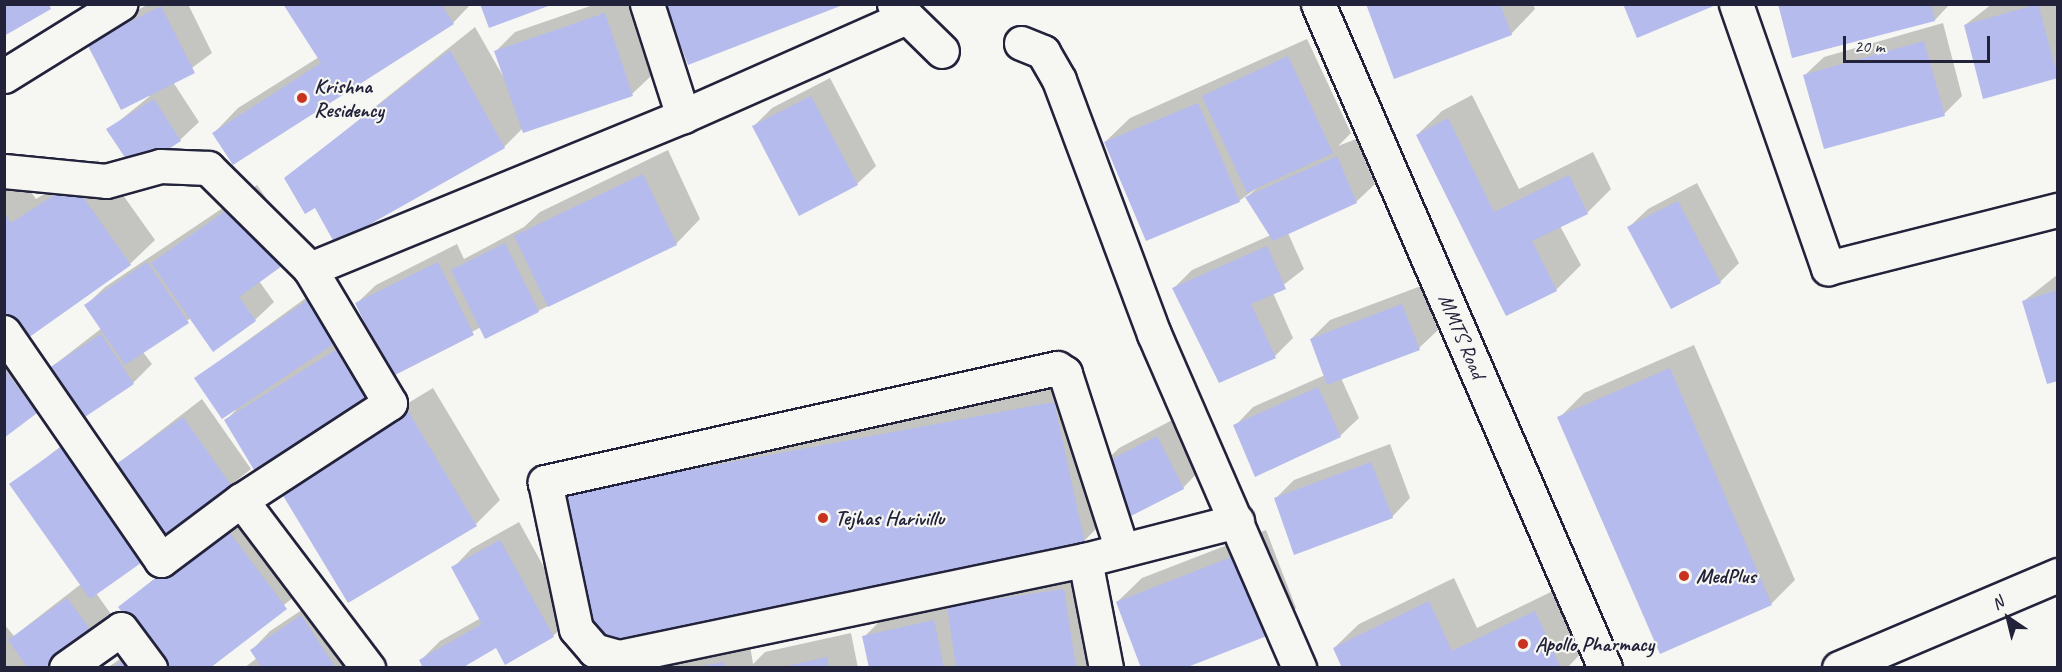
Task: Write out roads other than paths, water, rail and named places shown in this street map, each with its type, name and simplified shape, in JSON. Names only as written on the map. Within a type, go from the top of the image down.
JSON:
[{"type":"street","points":[[4,76],[120,4]]},
{"type":"street","points":[[647,4],[683,116]]},
{"type":"street","name":"MMTS Road","points":[[1318,4],[1605,668]]},
{"type":"street","points":[[1736,4],[1828,268],[2058,210]]},
{"type":"street","points":[[310,268],[683,116],[900,11],[942,51]]},
{"type":"street","points":[[1021,43],[1043,52],[1059,80],[1154,334],[1299,668]]},
{"type":"street","points":[[4,171],[106,181],[160,166],[208,168],[310,268],[390,403],[241,500],[161,560],[4,332]]},
{"type":"street","points":[[1122,550],[1065,373],[1057,368],[545,482],[576,629],[594,650],[619,657],[1085,560],[1237,521]]},
{"type":"street","points":[[241,500],[368,668]]},
{"type":"street","points":[[1085,560],[1106,668]]},
{"type":"street","points":[[1839,668],[2058,575]]},
{"type":"street","points":[[66,668],[121,629],[150,668]]},
{"type":"place","name":"Krishna Residency","points":[[302,98]]},
{"type":"place","name":"Tejhas Harivillu","points":[[823,518]]},
{"type":"place","name":"MedPlus","points":[[1684,576]]},
{"type":"place","name":"Apollo Pharmacy","points":[[1523,644]]}]
